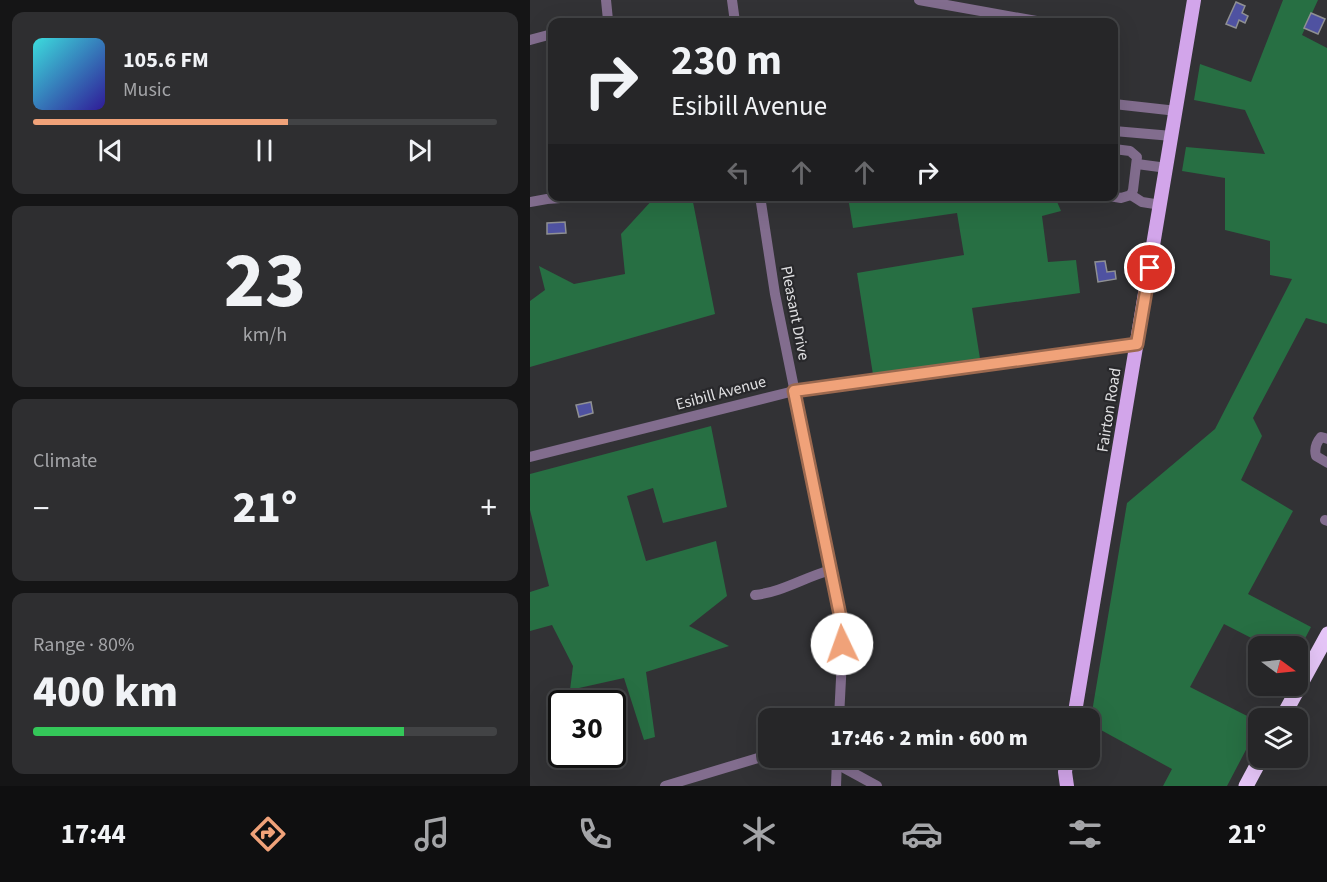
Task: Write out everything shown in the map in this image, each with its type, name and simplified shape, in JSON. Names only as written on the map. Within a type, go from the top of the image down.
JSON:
[{"type":"highway","points":[[1287,708],[1328,634]]},
{"type":"highway","points":[[1246,786],[1256,768]]},
{"type":"main road","name":"Fairton Road","points":[[1076,708],[1194,0]]},
{"type":"main road","points":[[1066,768],[1067,786]]},
{"type":"street","points":[[605,18],[606,0]]},
{"type":"street","points":[[732,0],[734,18]]},
{"type":"street","points":[[919,0],[1020,18]]},
{"type":"street","points":[[530,40],[548,35]]},
{"type":"street","points":[[1118,104],[1176,111]]},
{"type":"street","points":[[1118,131],[1172,136]]},
{"type":"street","points":[[1118,150],[1134,153],[1137,157],[1131,195]]},
{"type":"street","points":[[1137,164],[1167,168]]},
{"type":"street","points":[[1118,197],[1131,195],[1142,202],[1161,205]]},
{"type":"street","points":[[530,202],[548,199]]},
{"type":"street","name":"Pleasant Drive","points":[[761,201],[775,294],[832,570],[841,630],[839,708]]},
{"type":"street","name":"Esibill Avenue","points":[[530,458],[794,391],[1137,344]]},
{"type":"street","points":[[1328,439],[1321,437],[1317,442],[1315,453],[1328,463]]},
{"type":"street","points":[[755,595],[773,593],[797,581],[832,570]]},
{"type":"street","points":[[665,786],[758,758]]},
{"type":"street","points":[[836,786],[837,768]]},
{"type":"street","points":[[848,768],[877,786]]},
{"type":"street","points":[[707,774],[708,786]]},
{"type":"green space","points":[[1283,0],[1318,0],[1302,35],[1327,48],[1327,324],[1306,318],[1253,418],[1262,436],[1241,480],[1293,511],[1248,594],[1311,627],[1306,636],[1248,636],[1224,624],[1190,687],[1248,716],[1248,746],[1227,786],[1163,786],[1172,769],[1100,729],[1100,708],[1093,708],[1127,503],[1215,429],[1292,279],[1270,275],[1270,241],[1225,230],[1225,178],[1182,171],[1186,147],[1265,154],[1245,110],[1194,100],[1200,64],[1251,82]]},
{"type":"green space","points":[[651,201],[693,201],[715,314],[530,367],[530,301],[545,290],[539,266],[574,284],[625,274],[621,234]]},
{"type":"green space","points":[[849,201],[1057,201],[1061,211],[1042,216],[1048,262],[1076,260],[1080,293],[972,308],[981,365],[874,381],[857,273],[964,255],[957,213],[853,228]]},
{"type":"green space","points":[[711,426],[727,507],[663,523],[653,488],[627,496],[646,561],[716,541],[727,596],[689,626],[729,646],[646,672],[655,737],[644,740],[624,678],[570,690],[573,666],[552,625],[530,631],[530,592],[549,586],[530,510],[530,474]]},
{"type":"building","points":[[1236,2],[1245,6],[1242,13],[1248,16],[1245,23],[1239,20],[1236,28],[1226,24]]},
{"type":"building","points":[[1311,13],[1325,19],[1318,34],[1304,28]]},
{"type":"building","points":[[565,222],[566,233],[547,234],[547,223]]},
{"type":"building","points":[[1105,261],[1107,272],[1115,271],[1116,279],[1098,282],[1095,262]]},
{"type":"building","points":[[591,402],[593,413],[579,417],[576,405]]},
{"type":"route","points":[[842,644],[835,586],[794,391],[1137,344],[1150,268]]}]
